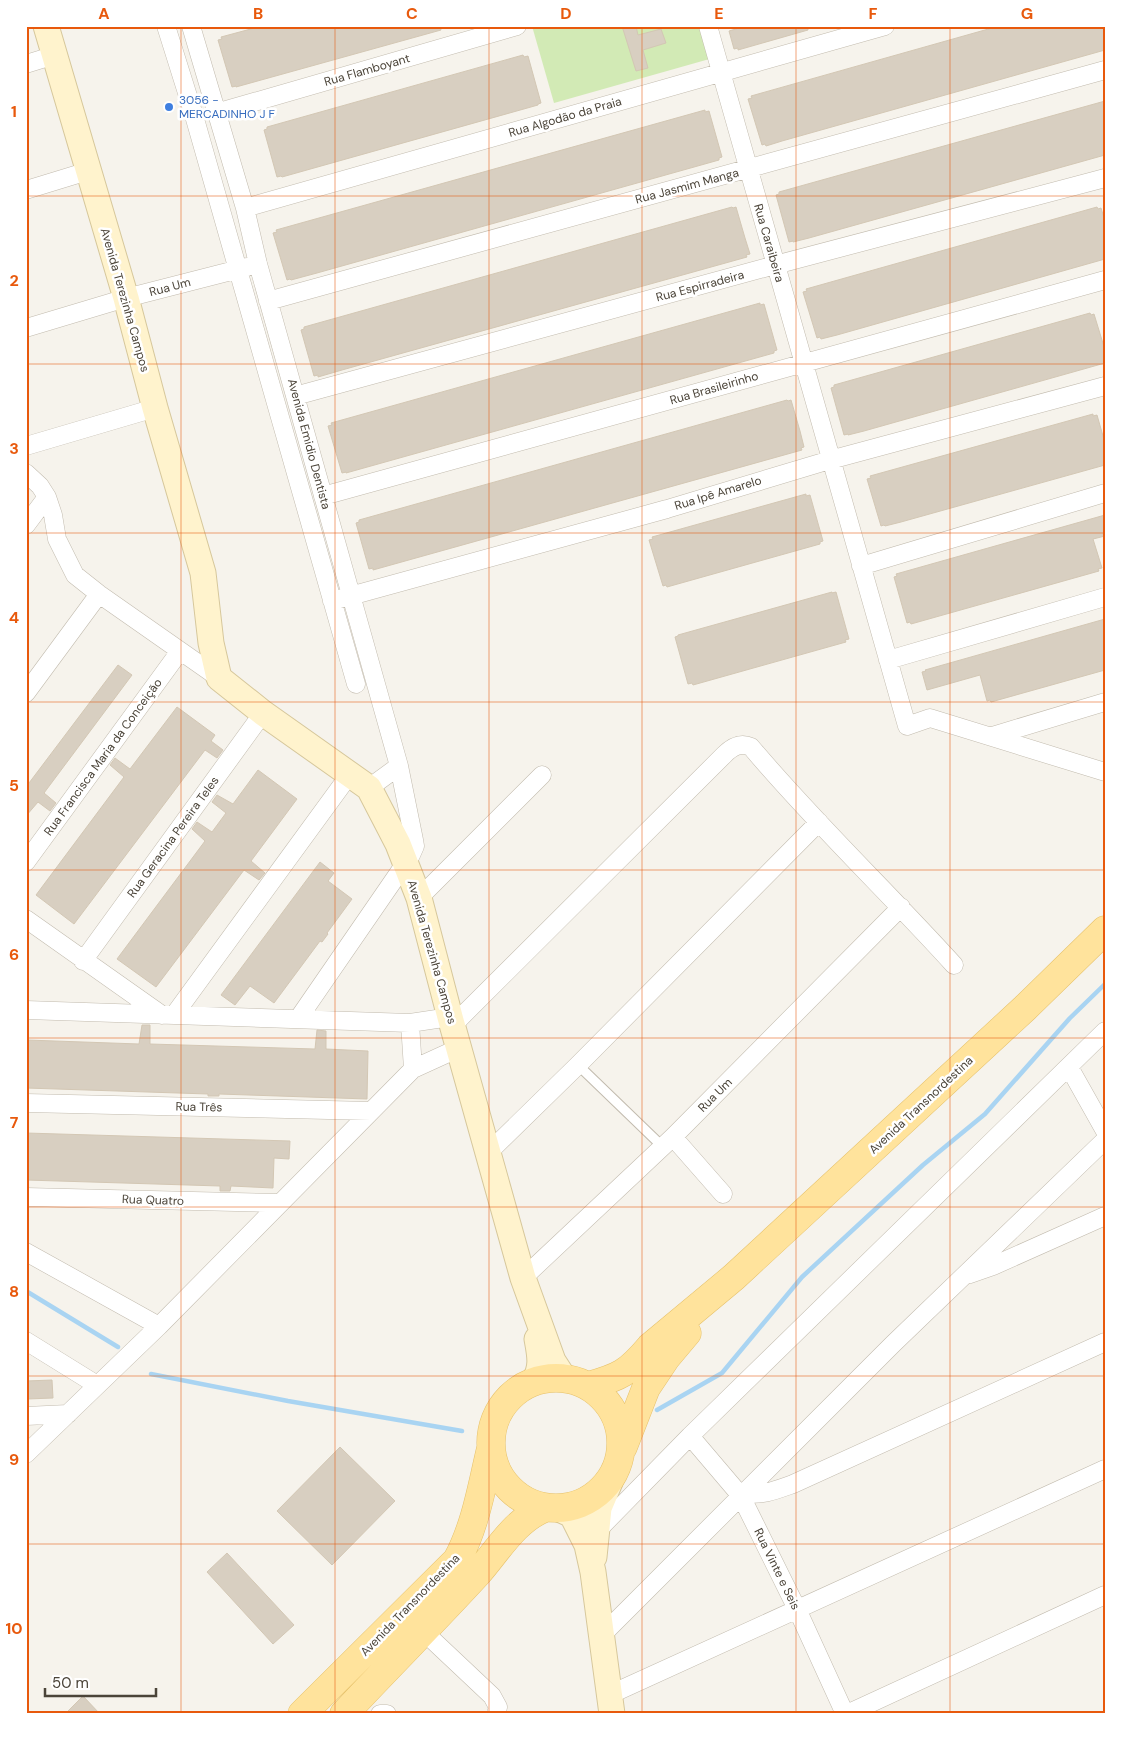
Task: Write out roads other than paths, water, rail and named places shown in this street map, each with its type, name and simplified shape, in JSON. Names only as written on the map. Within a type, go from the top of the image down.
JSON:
[{"type":"main road","name":"Avenida Transnordestina","points":[[576,1382],[609,1380],[622,1375],[650,1347],[734,1277],[1026,1008],[1105,930]]},
{"type":"main road","name":"Avenida Transnordestina","points":[[622,1449],[646,1388],[655,1372],[734,1277]]},
{"type":"main road","points":[[344,1714],[477,1573],[522,1521],[536,1511],[578,1505],[590,1500],[610,1482],[617,1469],[622,1449],[621,1432],[616,1416],[607,1402],[595,1390],[576,1382],[548,1379],[533,1382],[514,1394],[499,1411],[492,1432],[491,1447],[495,1467],[510,1489],[526,1501],[552,1508]]},
{"type":"main road","name":"Avenida Transnordestina","points":[[302,1714],[458,1560],[466,1544],[476,1512],[491,1447]]},
{"type":"street","name":"Avenida Terezinha Campos","points":[[46,26],[126,298],[155,408],[203,573],[211,643],[219,678],[263,713],[360,781],[405,862],[419,898],[527,1289]]},
{"type":"street","name":"Avenida Emidio Dentista","points":[[166,26],[193,112],[356,684]]},
{"type":"street","name":"Avenida Emidio Dentista","points":[[191,26],[244,208],[268,301],[399,766],[414,840],[413,852],[298,1019]]},
{"type":"street","name":"Rua Flamboyant","points":[[216,113],[517,26]]},
{"type":"street","name":"Rua Caraibeira","points":[[708,26],[907,726],[930,718],[992,736]]},
{"type":"street","name":"Rua Algodão da Praia","points":[[244,208],[885,26]]},
{"type":"street","points":[[26,64],[55,55]]},
{"type":"street","name":"Rua Jasmim Manga","points":[[268,301],[1105,70]]},
{"type":"street","points":[[26,190],[88,171]]},
{"type":"street","name":"Rua Espirradeira","points":[[295,396],[775,265],[1105,178]]},
{"type":"street","name":"Rua Um","points":[[26,328],[126,298],[258,264]]},
{"type":"street","name":"Rua Brasileirinho","points":[[323,496],[1105,280]]},
{"type":"street","name":"Rua Ipê Amarelo","points":[[332,601],[351,594],[668,509],[830,460],[1105,386]]},
{"type":"street","points":[[26,446],[155,408]]},
{"type":"street","points":[[26,473],[40,486],[47,497],[53,515],[57,539],[75,575],[219,678]]},
{"type":"street","points":[[861,566],[1105,493]]},
{"type":"street","points":[[26,525],[47,497]]},
{"type":"street","points":[[26,693],[100,594]]},
{"type":"street","points":[[888,660],[1105,597]]},
{"type":"street","name":"Rua Francisca Maria da Conceição","points":[[26,862],[180,651]]},
{"type":"street","points":[[992,736],[1105,702]]},
{"type":"street","name":"Rua Geracina Pereira Teles","points":[[83,961],[263,713]]},
{"type":"street","points":[[992,736],[1105,772]]},
{"type":"street","points":[[26,1454],[159,1326],[732,747],[745,744],[751,747],[819,822],[954,964]]},
{"type":"street","points":[[168,1015],[360,781],[399,766]]},
{"type":"street","points":[[419,898],[542,775]]},
{"type":"street","points":[[488,1153],[819,822]]},
{"type":"street","name":"Rua Um","points":[[527,1289],[668,1142],[901,907]]},
{"type":"street","points":[[26,919],[83,961],[168,1015]]},
{"type":"street","points":[[26,1010],[410,1023],[454,1030]]},
{"type":"street","points":[[410,1023],[413,1069]]},
{"type":"street","points":[[596,1533],[690,1436],[1105,1031]]},
{"type":"street","points":[[1068,1067],[1105,1131]]},
{"type":"street","name":"Rua Três","points":[[26,1103],[371,1111]]},
{"type":"street","points":[[600,1636],[893,1344],[1105,1140]]},
{"type":"street","points":[[668,1142],[724,1194]]},
{"type":"street","name":"Rua Quatro","points":[[26,1197],[279,1204]]},
{"type":"street","points":[[965,1275],[993,1266],[1105,1216]]},
{"type":"street","points":[[26,1252],[159,1326]]},
{"type":"street","points":[[527,1289],[553,1361],[576,1382]]},
{"type":"street","points":[[527,1289],[540,1366],[538,1376],[533,1382]]},
{"type":"street","points":[[26,1341],[97,1385]]},
{"type":"street","points":[[743,1495],[767,1493],[793,1484],[1105,1342]]},
{"type":"street","points":[[26,1416],[68,1414]]},
{"type":"street","name":"Rua Vinte e Seis","points":[[690,1436],[743,1495],[846,1714]]},
{"type":"street","points":[[552,1508],[572,1515],[587,1545],[593,1572],[610,1704],[797,1609],[1105,1469]]},
{"type":"street","points":[[593,1572],[599,1508],[610,1482]]},
{"type":"street","points":[[846,1714],[1105,1595]]},
{"type":"street","points":[[423,1631],[492,1696],[498,1707],[496,1714]]},
{"type":"street","points":[[380,1714],[387,1714]]},
{"type":"lane","points":[[578,1065],[668,1142]]},
{"type":"waterway","points":[[657,1410],[722,1373],[802,1277],[923,1165],[985,1114],[1070,1018],[1105,984]]},
{"type":"waterway","points":[[26,1291],[118,1347]]},
{"type":"waterway","points":[[151,1374],[288,1401],[462,1431]]},
{"type":"place","name":"3056 - MERCADINHO J F","points":[[169,107]]}]
